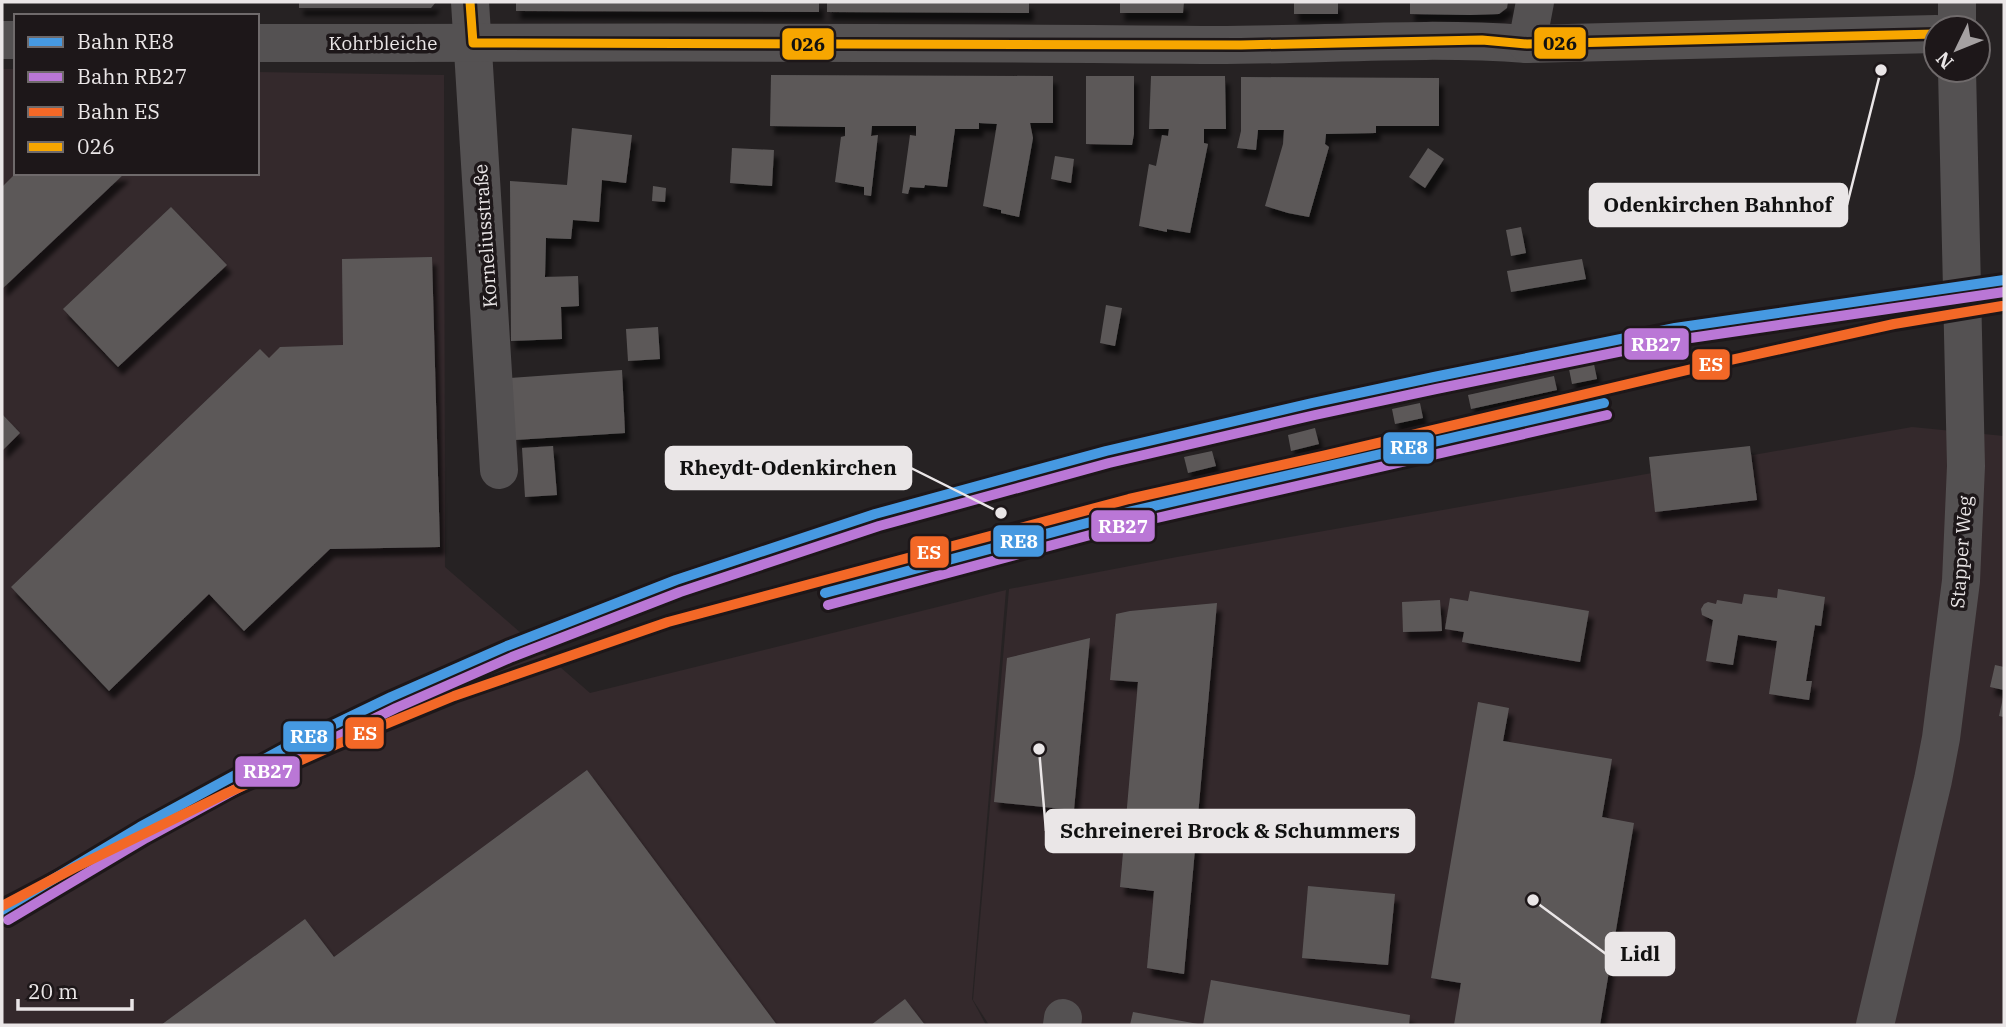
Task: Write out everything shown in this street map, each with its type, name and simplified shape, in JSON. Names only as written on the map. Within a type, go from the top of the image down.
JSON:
[{"type":"street","name":"Korneliusstraße","points":[[470,2],[499,470]]},
{"type":"street","points":[[1527,44],[1535,2]]},
{"type":"street","name":"Kohrbleiche","points":[[259,43],[1241,45],[1482,40],[1527,44],[1922,34]]},
{"type":"street","name":"Stapper Weg","points":[[1875,1025],[1933,780],[1961,581],[1966,466],[1957,84]]},
{"type":"shaded area","points":[[2,69],[14,69],[14,175],[259,175],[259,72],[444,75],[445,567],[590,693],[1006,590],[972,999],[986,1025],[2,1025]]},
{"type":"shaded area","points":[[1912,427],[2004,436],[2004,1025],[989,1025],[973,1000],[1009,589]]},
{"type":"building","points":[[299,2],[436,2],[431,8],[299,8]]},
{"type":"building","points":[[516,2],[819,2],[819,12],[516,11]]},
{"type":"building","points":[[827,2],[1029,2],[1029,13],[827,12]]},
{"type":"building","points":[[1120,2],[1184,2],[1183,13],[1120,13]]},
{"type":"building","points":[[1294,2],[1338,2],[1338,14],[1294,14]]},
{"type":"building","points":[[1410,2],[1508,2],[1507,8],[1499,14],[1470,15],[1410,14]]},
{"type":"building","points":[[771,75],[1053,76],[1053,123],[1030,123],[1033,138],[1019,217],[983,206],[997,124],[979,123],[979,129],[955,129],[947,187],[910,187],[908,194],[902,193],[910,135],[916,136],[916,126],[872,126],[871,136],[878,135],[871,196],[864,195],[864,187],[835,182],[841,137],[845,136],[845,127],[770,126]]},
{"type":"building","points":[[1086,76],[1134,76],[1132,145],[1086,144]]},
{"type":"building","points":[[1151,76],[1225,76],[1226,129],[1204,129],[1204,143],[1208,144],[1190,233],[1167,229],[1167,232],[1139,226],[1149,164],[1156,166],[1162,135],[1168,136],[1169,129],[1149,129]]},
{"type":"building","points":[[1241,77],[1439,78],[1439,126],[1376,126],[1376,133],[1326,134],[1325,144],[1329,147],[1309,217],[1288,213],[1265,206],[1283,144],[1284,130],[1258,130],[1256,150],[1237,148],[1241,131]]},
{"type":"building","points":[[572,128],[632,135],[626,183],[602,180],[599,222],[573,220],[571,239],[546,238],[545,277],[578,276],[579,306],[561,307],[562,339],[511,341],[510,181],[567,185]]},
{"type":"building","points":[[732,148],[774,150],[772,186],[730,183]]},
{"type":"building","points":[[1428,148],[1444,159],[1425,188],[1409,177]]},
{"type":"building","points":[[1055,156],[1074,159],[1071,183],[1051,179]]},
{"type":"building","points":[[14,175],[123,175],[2,289],[2,187]]},
{"type":"building","points":[[653,186],[666,188],[665,202],[652,201]]},
{"type":"building","points":[[171,207],[227,265],[118,367],[63,309]]},
{"type":"building","points":[[1521,227],[1526,253],[1511,256],[1506,230]]},
{"type":"building","points":[[432,257],[440,547],[330,549],[244,631],[209,594],[109,691],[11,587],[260,349],[269,358],[280,347],[343,345],[342,259]]},
{"type":"building","points":[[1582,259],[1586,279],[1511,292],[1507,271]]},
{"type":"building","points":[[1106,305],[1122,308],[1115,346],[1100,343]]},
{"type":"building","points":[[658,327],[660,359],[628,361],[626,329]]},
{"type":"building","points":[[1594,364],[1597,379],[1572,384],[1569,369]]},
{"type":"building","points":[[622,370],[625,433],[515,440],[510,378]]},
{"type":"building","points":[[1554,376],[1557,390],[1471,409],[1468,395]]},
{"type":"building","points":[[1420,403],[1423,418],[1395,424],[1392,409]]},
{"type":"building","points":[[2,414],[20,433],[2,451]]},
{"type":"building","points":[[1315,428],[1319,444],[1291,451],[1288,435]]},
{"type":"building","points":[[553,446],[557,495],[525,497],[522,448]]},
{"type":"building","points":[[1750,446],[1757,500],[1655,512],[1649,457]]},
{"type":"building","points":[[1212,451],[1216,466],[1188,473],[1184,457]]},
{"type":"building","points":[[1778,589],[1825,597],[1821,626],[1815,625],[1806,681],[1812,681],[1809,700],[1769,694],[1777,641],[1738,635],[1733,665],[1706,661],[1713,620],[1702,615],[1704,604],[1716,604],[1717,600],[1742,604],[1744,594],[1777,598]]},
{"type":"building","points":[[1470,591],[1589,611],[1580,662],[1462,642],[1464,632],[1445,629],[1450,598],[1468,601]]},
{"type":"building","points":[[1440,600],[1442,631],[1403,632],[1402,602]]},
{"type":"building","points":[[1217,603],[1184,974],[1147,968],[1154,891],[1120,887],[1138,682],[1110,680],[1116,614]]},
{"type":"building","points":[[1090,638],[1074,810],[994,802],[1007,658]]},
{"type":"building","points":[[1995,665],[2004,667],[2004,690],[1990,687]]},
{"type":"building","points":[[2004,698],[2004,717],[1999,716]]},
{"type":"building","points":[[1478,702],[1509,708],[1503,741],[1612,759],[1602,817],[1634,823],[1600,1025],[1454,1025],[1461,983],[1431,978]]},
{"type":"building","points":[[587,770],[777,1025],[161,1025],[305,919],[334,957]]},
{"type":"building","points":[[1308,886],[1395,894],[1388,965],[1302,958]]},
{"type":"building","points":[[1211,980],[1410,1015],[1409,1025],[1203,1025]]},
{"type":"building","points":[[905,999],[925,1025],[871,1025]]},
{"type":"building","points":[[1133,1012],[1198,1024],[1130,1025]]},
{"type":"rail line","name":"RE8","points":[[2,910],[140,827],[283,749],[391,697],[507,646],[676,580],[875,514],[1106,451],[1434,377],[1675,328],[2004,280]]},
{"type":"rail line","name":"RB27","points":[[8,920],[146,838],[289,760],[396,708],[512,657],[680,592],[879,526],[1109,463],[1436,389],[1677,340],[2004,292]]},
{"type":"rail line","name":"ES","points":[[2,906],[227,793],[335,745],[454,696],[668,622],[1129,499],[1717,363],[1894,324],[2002,306]]},
{"type":"rail line","name":"RE8","points":[[825,593],[1132,511],[1604,403]]},
{"type":"rail line","name":"RB27","points":[[828,605],[1135,523],[1607,415]]},
{"type":"transit line","name":"026","points":[[470,2],[473,43],[1241,45],[1482,40],[1527,44],[1922,34]]},
{"type":"place","name":"Odenkirchen Bahnhof","points":[[1881,70]]},
{"type":"place","name":"Rheydt-Odenkirchen","points":[[1001,513]]},
{"type":"place","name":"Schreinerei Brock & Schummers","points":[[1039,749]]},
{"type":"place","name":"Lidl","points":[[1533,900]]}]
